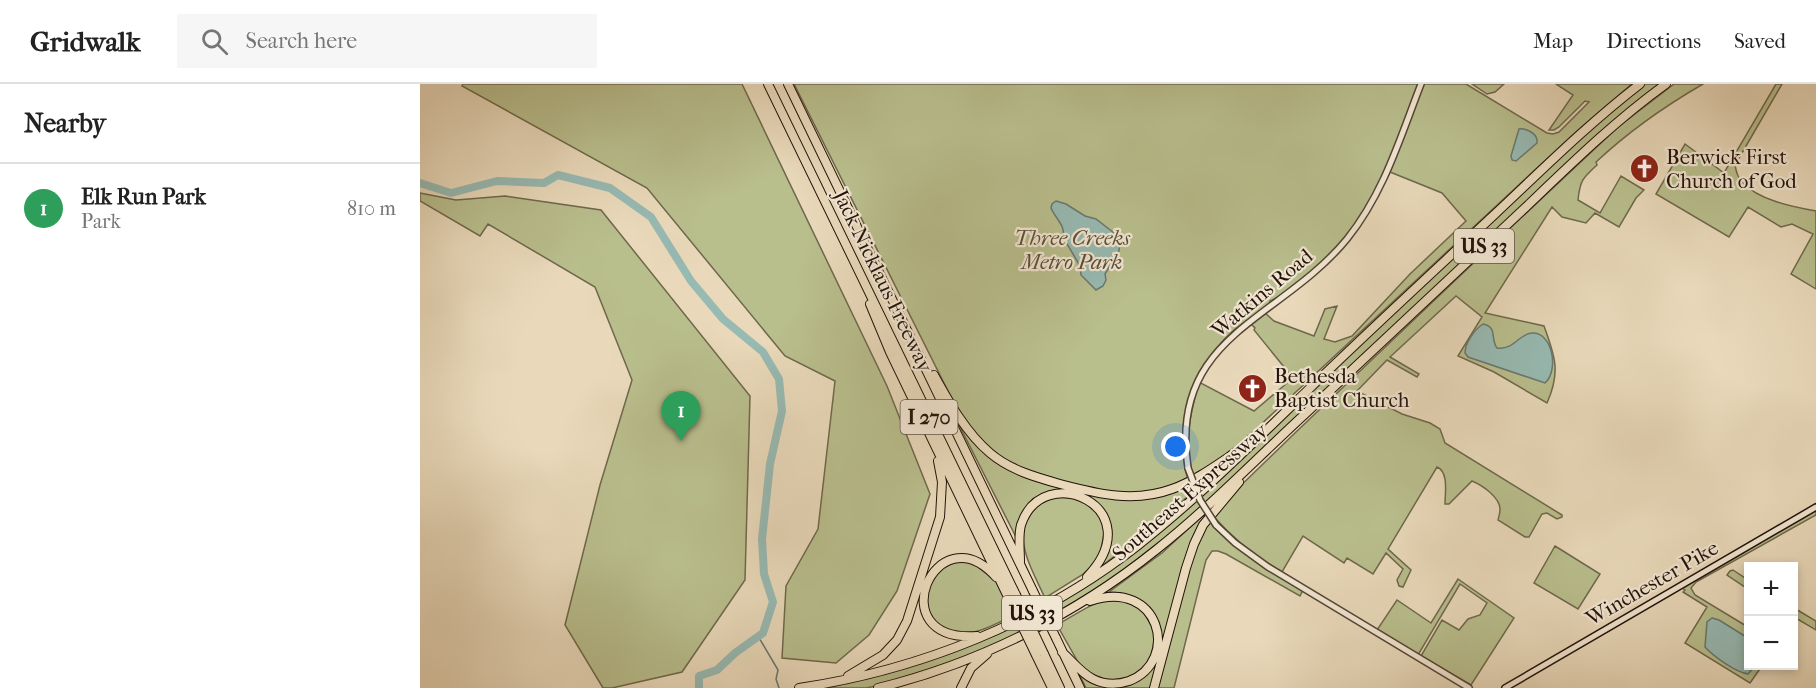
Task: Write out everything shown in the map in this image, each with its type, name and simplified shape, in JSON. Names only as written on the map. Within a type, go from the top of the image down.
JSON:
[{"type":"highway","name":"Jack Nicklaus Freeway","points":[[768,84],[1012,597]]},
{"type":"highway","name":"Jack Nicklaus Freeway","points":[[788,84],[1080,688]]},
{"type":"highway","name":"Southeast Expressway","points":[[799,688],[906,664],[984,636],[1033,612],[1117,560],[1150,535],[1217,477],[1572,142],[1640,84]]},
{"type":"highway","name":"Southeast Expressway","points":[[878,688],[934,672],[997,647],[1066,612],[1119,578],[1156,550],[1210,503],[1592,145],[1666,84]]},
{"type":"highway","points":[[843,239],[890,352],[1005,589]]},
{"type":"highway","points":[[897,311],[936,381],[969,431],[984,448],[998,459],[1031,475],[1108,496],[1149,495],[1172,489],[1196,478],[1256,440]]},
{"type":"highway","points":[[831,682],[859,670],[883,655],[901,633],[911,610],[937,529],[943,494],[938,459],[924,423]]},
{"type":"highway","points":[[1154,688],[1186,568],[1203,525],[1281,436]]},
{"type":"highway","points":[[1020,563],[1020,527],[1034,504],[1057,494],[1067,493],[1081,496],[1101,513],[1107,527],[1108,542],[1099,564],[1078,586]]},
{"type":"highway","points":[[984,636],[954,636],[943,632],[929,618],[924,608],[924,591],[930,575],[941,566],[953,560],[965,559],[977,562],[989,570],[1012,597],[1040,654],[1060,688]]},
{"type":"highway","points":[[1062,652],[1088,676],[1101,682],[1116,684],[1132,680],[1145,670],[1155,655],[1158,642],[1157,630],[1150,615],[1137,602],[1127,598],[1106,596],[1091,600],[1066,612]]},
{"type":"highway","points":[[961,688],[971,668],[997,647]]},
{"type":"highway","points":[[1040,654],[1049,686]]},
{"type":"street","name":"Watkins Road","points":[[1421,84],[1384,182],[1374,201],[1341,247],[1317,270],[1232,336],[1213,357],[1191,397],[1186,420],[1185,443],[1188,468],[1200,500],[1216,525],[1235,543],[1268,567],[1469,688]]},
{"type":"street","name":"Winchester Pike","points":[[1504,688],[1816,507]]},
{"type":"green space","points":[[463,84],[742,84],[887,386],[930,494],[897,591],[869,635],[836,663],[782,658],[786,586],[818,529],[835,381],[785,356],[647,188],[462,86]]},
{"type":"green space","name":"Three Creeks Metro Park","points":[[794,84],[1419,84],[1388,167],[1353,227],[1335,249],[1305,278],[1270,301],[1223,340],[1204,366],[1190,395],[1183,427],[1184,457],[1188,480],[1143,494],[1089,490],[1020,469],[1001,458],[976,436],[958,411]]},
{"type":"green space","points":[[1423,84],[1466,84],[1547,133],[1553,134],[1559,132],[1589,102],[1585,101],[1559,127],[1549,130],[1573,95],[1556,84],[1632,84],[1578,130],[1256,429],[1224,456],[1193,477],[1188,440],[1199,382],[1254,411],[1293,378],[1251,324],[1265,313],[1274,321],[1314,336],[1325,309],[1337,306],[1324,339],[1335,342],[1352,336],[1410,274],[1466,221],[1442,193],[1390,172]]},
{"type":"green space","points":[[1472,84],[1504,84],[1495,92],[1487,94]]},
{"type":"green space","points":[[1645,84],[1661,84],[1184,523],[1109,581],[1038,624],[1002,642],[954,661],[866,688],[818,688],[992,635],[1141,547],[1571,146]]},
{"type":"green space","points":[[1674,84],[1703,84],[1661,110],[1621,140],[1596,162],[1597,165],[1581,184],[1578,200],[1600,213],[1621,176],[1644,190],[1636,198],[1619,227],[1595,213],[1586,223],[1562,217],[1552,207],[1485,313],[1544,326],[1555,364],[1554,382],[1547,403],[1494,372],[1458,356],[1482,317],[1456,296],[1390,357],[1419,374],[1417,377],[1387,360],[1357,391],[1402,414],[1430,423],[1440,429],[1445,443],[1562,517],[1557,519],[1547,513],[1542,514],[1529,537],[1525,537],[1498,520],[1500,510],[1497,501],[1486,489],[1472,481],[1449,504],[1445,504],[1445,478],[1437,467],[1388,549],[1411,570],[1403,587],[1399,586],[1397,580],[1403,569],[1386,553],[1373,574],[1347,558],[1344,563],[1303,536],[1282,572],[1247,548],[1216,519],[1211,523],[1243,552],[1266,569],[1303,590],[1300,596],[1226,554],[1212,551],[1206,560],[1174,688],[1156,688],[1194,551],[1207,522],[1229,497],[1296,432],[1506,232],[1618,127]]},
{"type":"green space","points":[[1776,84],[1782,84],[1735,167],[1741,180],[1757,194],[1787,205],[1816,211],[1816,289],[1791,274],[1813,234],[1792,224],[1781,227],[1748,207],[1729,237],[1656,194],[1685,144],[1724,173]]},
{"type":"green space","points":[[420,193],[456,200],[505,196],[601,210],[750,396],[745,580],[682,672],[603,688],[565,625],[600,485],[632,380],[595,287],[488,224],[480,236],[420,201]]},
{"type":"green space","points":[[957,421],[967,432],[1023,475],[1142,498],[1217,469],[1170,513],[1103,565],[1110,546],[1110,526],[1084,495],[1069,491],[1043,495],[1016,537]]},
{"type":"green space","points":[[1051,497],[1078,498],[1098,513],[1105,529],[1100,555],[1091,567],[1045,598],[1027,557],[1024,531],[1027,519],[1036,507]]},
{"type":"green space","points":[[1214,505],[1205,518],[1152,688],[1086,688],[1076,668],[1098,683],[1139,678],[1160,638],[1134,598],[1121,593],[1109,592],[1162,553]]},
{"type":"green space","points":[[1816,510],[1816,515],[1696,582],[1691,588],[1695,595],[1744,625],[1744,670],[1759,670],[1750,683],[1685,643],[1707,607],[1683,592],[1685,590],[1682,588]]},
{"type":"green space","points":[[1555,546],[1600,574],[1578,609],[1534,583]]},
{"type":"green space","points":[[953,562],[971,562],[996,581],[1013,616],[971,633],[955,632],[939,624],[928,611],[927,594],[938,572]]},
{"type":"green space","points":[[1733,570],[1744,577],[1744,586],[1727,575]]},
{"type":"green space","points":[[1458,579],[1514,618],[1471,685],[1421,656],[1442,620],[1459,630],[1468,619],[1480,615],[1487,603],[1460,584],[1418,655],[1377,630],[1397,600],[1431,623]]},
{"type":"green space","points":[[1113,598],[1137,605],[1149,618],[1155,633],[1152,655],[1143,669],[1125,680],[1103,680],[1088,673],[1078,662],[1057,625],[1091,606]]},
{"type":"green space","points":[[1798,610],[1816,621],[1816,630],[1798,619]]},
{"type":"water","points":[[1519,129],[1533,133],[1537,143],[1516,161],[1512,160],[1511,156]]},
{"type":"water","points":[[1056,201],[1096,219],[1114,233],[1120,242],[1119,251],[1105,274],[1106,280],[1103,286],[1096,290],[1081,275],[1080,266],[1063,237],[1062,226],[1051,208]]},
{"type":"water","points":[[1483,324],[1491,328],[1497,348],[1508,347],[1523,336],[1532,333],[1539,334],[1545,339],[1552,353],[1553,362],[1552,370],[1545,383],[1468,357],[1465,349],[1468,341]]},
{"type":"water","points":[[1712,618],[1719,620],[1744,636],[1744,670],[1752,670],[1748,674],[1725,663],[1705,647],[1707,622]]},
{"type":"waterway","points":[[420,183],[451,193],[497,181],[544,183],[558,175],[610,188],[651,217],[691,281],[723,319],[763,352],[779,379],[782,411],[770,464],[762,539],[764,574],[773,602],[763,633],[735,653],[717,670],[699,676],[699,688]]},
{"type":"waterway","points":[[758,636],[778,670],[776,679],[779,688]]},
{"type":"place","name":"Berwick First Church of God","points":[[1645,169]]},
{"type":"place","name":"Bethesda Baptist Church","points":[[1253,388]]},
{"type":"place","name":"Elk Run Park","points":[[681,441]]}]
